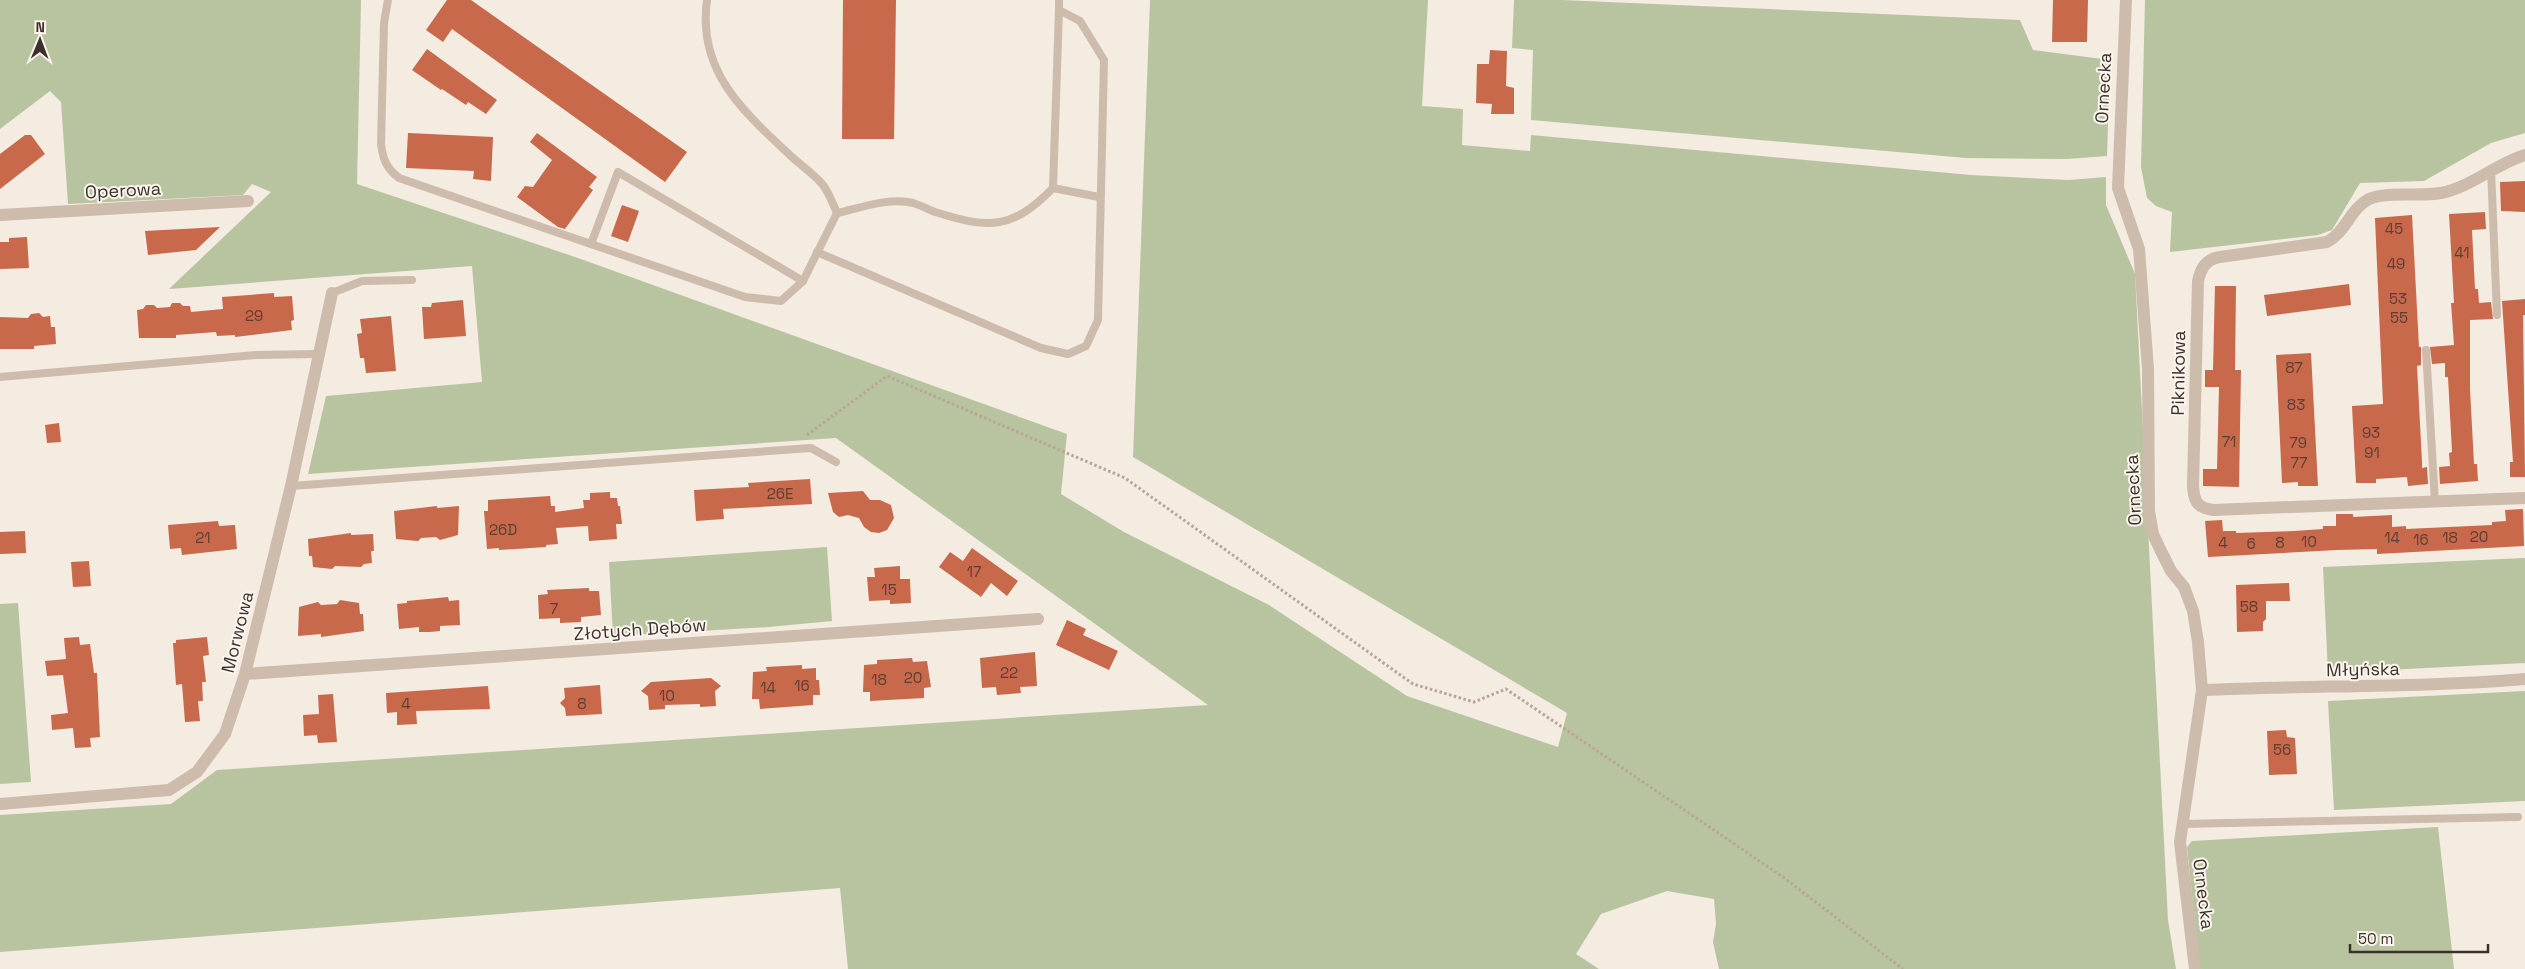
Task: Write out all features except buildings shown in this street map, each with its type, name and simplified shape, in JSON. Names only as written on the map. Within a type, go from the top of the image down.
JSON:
[{"type":"street","name":"Ornecka","points":[[2126,0],[2118,188],[2139,249],[2148,369],[2149,511],[2153,534],[2170,571],[2184,587],[2193,612],[2202,690],[2180,842],[2195,969]]},
{"type":"street","name":"Piknikowa","points":[[2525,155],[2441,193],[2370,199],[2356,209],[2339,234],[2327,242],[2213,258],[2203,266],[2198,281],[2192,486],[2195,502],[2199,507],[2213,510],[2525,498]]},
{"type":"street","name":"Operowa","points":[[0,215],[248,201]]},
{"type":"street","name":"Morwowa","points":[[0,804],[169,790],[197,772],[225,734],[245,674],[291,486],[332,293]]},
{"type":"street","name":"Złotych Dębów","points":[[245,674],[1038,619]]},
{"type":"street","name":"Młyńska","points":[[2202,690],[2269,687],[2347,688],[2525,679]]},
{"type":"lane","points":[[388,0],[384,23],[381,144],[389,170],[399,178],[745,298],[781,301],[803,281],[837,213]]},
{"type":"lane","points":[[706,0],[704,16],[710,58],[724,86],[752,120],[824,186],[837,213]]},
{"type":"lane","points":[[837,213],[886,202],[912,203],[972,222],[998,223],[1014,218],[1034,207],[1053,188],[1059,0]]},
{"type":"lane","points":[[817,252],[1040,348],[1068,354],[1086,346],[1098,320],[1099,197],[1104,60],[1080,21],[1059,10]]},
{"type":"lane","points":[[2491,170],[2497,316]]},
{"type":"lane","points":[[591,244],[618,172],[803,281]]},
{"type":"lane","points":[[1053,188],[1099,197]]},
{"type":"lane","points":[[332,293],[362,281],[412,280]]},
{"type":"lane","points":[[2426,350],[2435,502]]},
{"type":"lane","points":[[0,377],[256,355],[318,354]]},
{"type":"lane","points":[[291,486],[811,448],[836,462]]},
{"type":"lane","points":[[2182,824],[2518,817]]},
{"type":"path","points":[[786,450],[887,376],[1125,478],[1414,684],[1474,702],[1506,690],[1783,877],[1903,969]]},
{"type":"green space","points":[[0,0],[361,0],[357,184],[578,258],[1067,434],[1061,494],[1124,532],[1269,605],[1407,696],[1558,747],[1567,713],[1133,457],[1150,0],[1428,0],[1422,106],[1463,109],[1462,145],[1530,151],[1531,135],[1971,175],[2068,180],[2106,177],[2106,205],[2135,274],[2168,920],[2176,969],[1719,969],[1713,942],[1716,924],[1714,899],[1667,891],[1601,914],[1576,954],[1599,969],[848,969],[840,888],[0,952],[0,815],[171,804],[217,770],[1208,705],[836,438],[308,474],[326,396],[482,382],[472,266],[169,289],[271,192],[252,184],[243,195],[68,204],[61,102],[50,91],[0,129]]},
{"type":"green space","points":[[1514,0],[1562,0],[2020,20],[2033,50],[2110,60],[2107,156],[2067,159],[1966,158],[1531,120],[1533,50],[1512,48]]},
{"type":"green space","points":[[2145,0],[2525,0],[2525,133],[2491,143],[2424,181],[2360,183],[2332,230],[2318,235],[2170,252],[2172,212],[2156,206],[2147,198],[2141,167]]},
{"type":"green space","points":[[827,547],[832,621],[769,627],[613,636],[609,562]]},
{"type":"green space","points":[[2525,558],[2525,663],[2328,673],[2323,567]]},
{"type":"green space","points":[[18,603],[31,782],[0,784],[0,604]]},
{"type":"green space","points":[[2525,691],[2525,801],[2334,810],[2328,701]]},
{"type":"green space","points":[[2438,827],[2454,969],[2200,969],[2187,847],[2192,841]]}]
